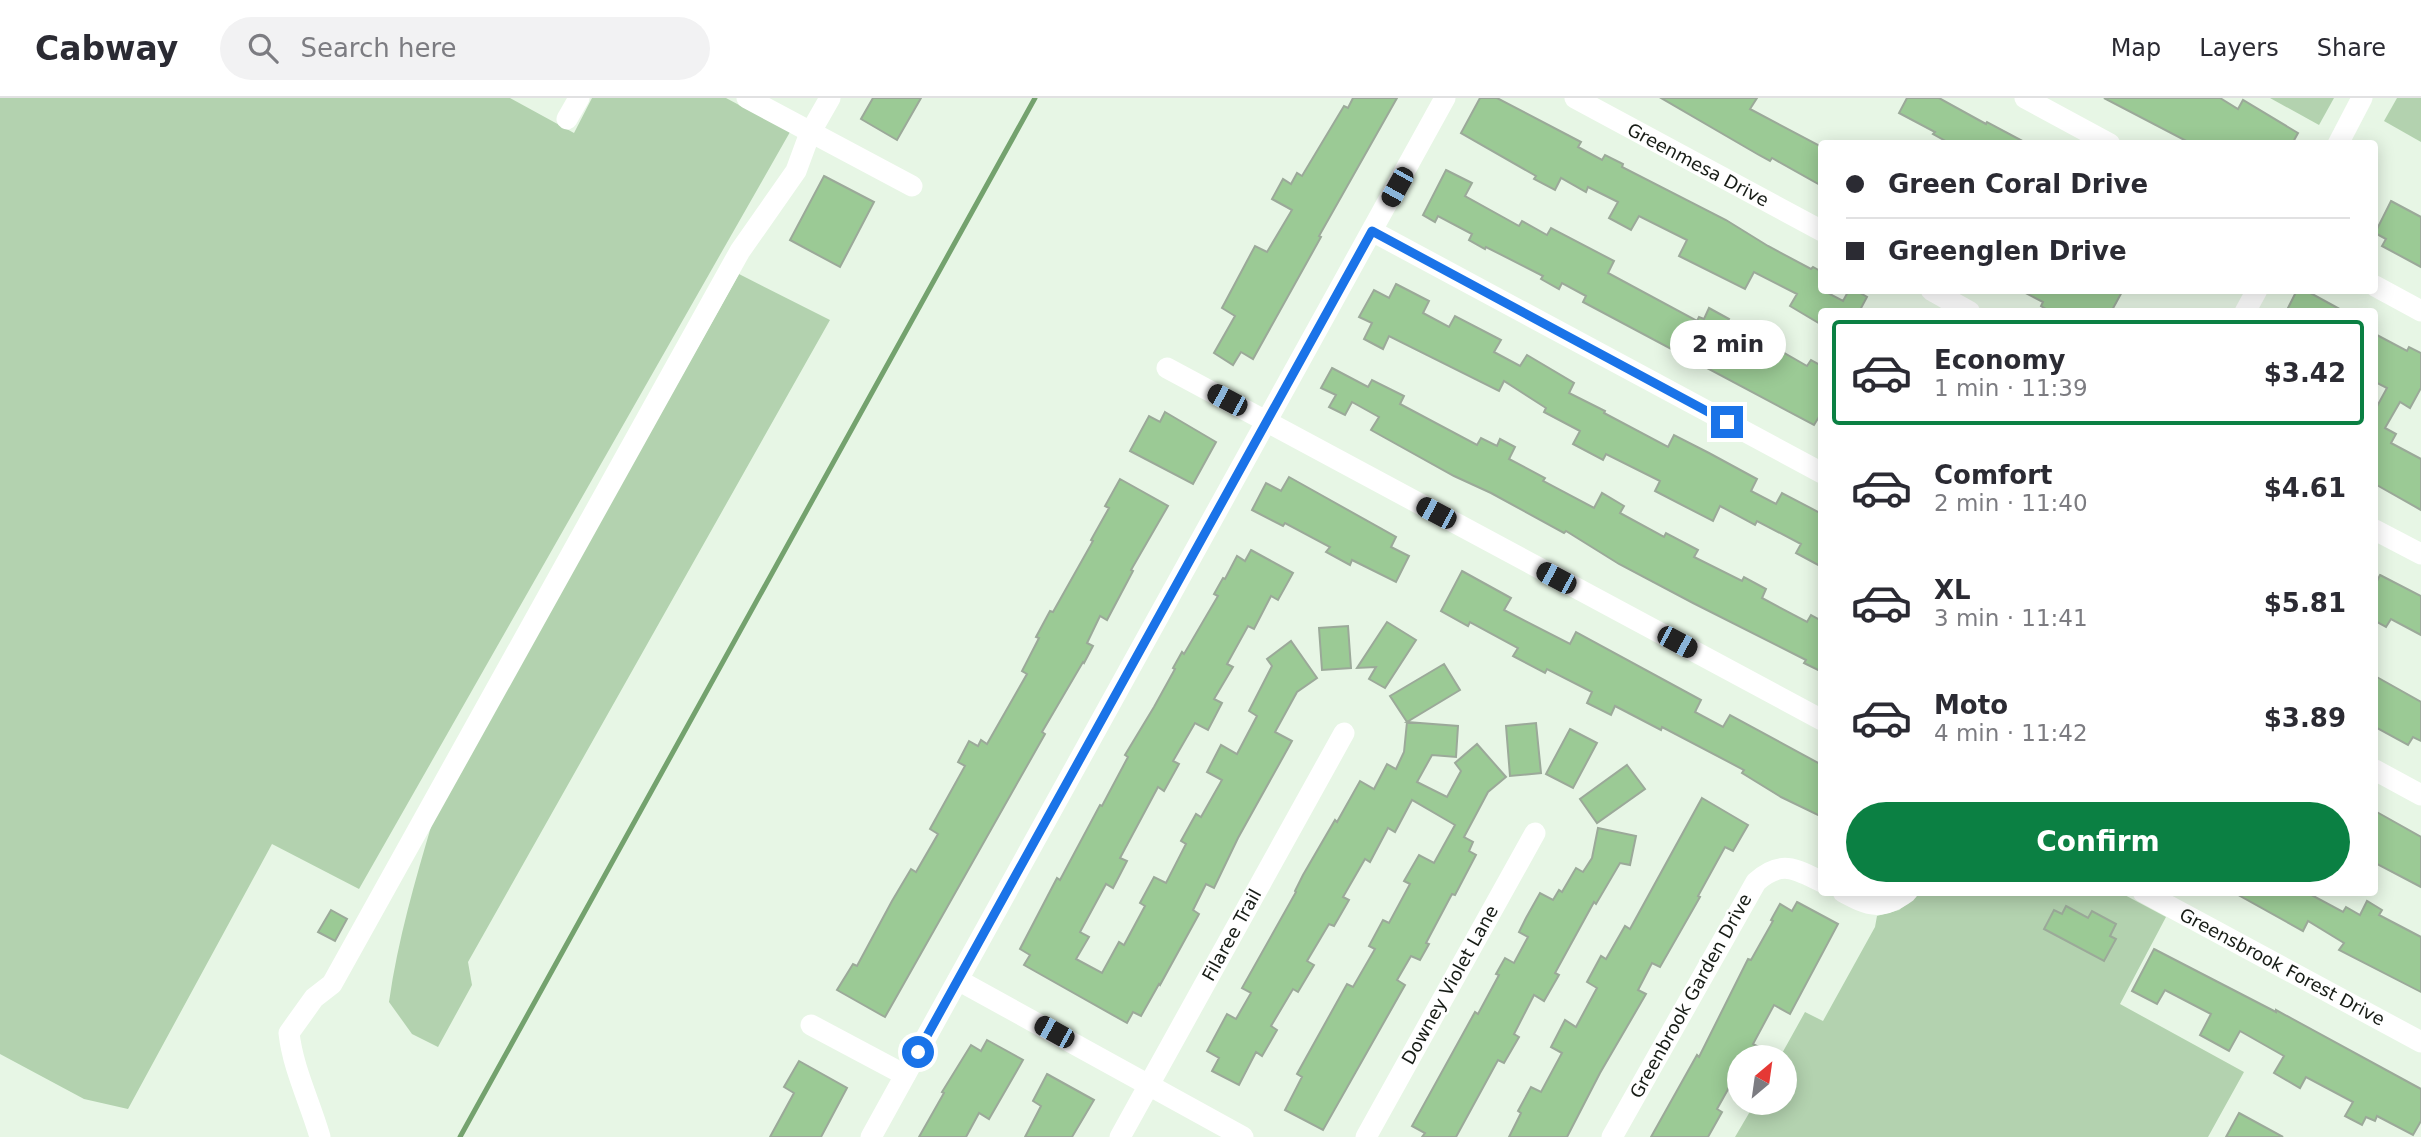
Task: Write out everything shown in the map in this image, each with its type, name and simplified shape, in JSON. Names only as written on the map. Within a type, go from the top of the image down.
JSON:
[{"type":"street","points":[[567,119],[579,98]]},
{"type":"street","points":[[747,98],[912,186]]},
{"type":"street","points":[[320,1137],[313,1110],[292,1058],[289,1033],[314,998],[332,984],[740,251],[796,171],[810,133],[830,98]]},
{"type":"street","points":[[871,1137],[1446,98]]},
{"type":"street","name":"Greenmesa Drive","points":[[1575,98],[1818,229]]},
{"type":"street","points":[[2025,98],[2103,140]]},
{"type":"street","points":[[2339,140],[2362,98]]},
{"type":"street","points":[[1372,231],[1818,470]]},
{"type":"street","points":[[2378,288],[2421,311]]},
{"type":"street","points":[[1938,294],[1963,308]]},
{"type":"street","points":[[1167,368],[1818,718]]},
{"type":"street","points":[[2378,532],[2421,554]]},
{"type":"street","name":"Filaree Trail","points":[[1120,1137],[1344,733]]},
{"type":"street","points":[[2378,772],[2421,795]]},
{"type":"street","name":"Downey Violet Lane","points":[[1366,1137],[1535,833]]},
{"type":"street","name":"Greenbrook Garden Drive","points":[[1612,1137],[1756,882],[1772,870],[1785,867],[1818,879]]},
{"type":"street","points":[[1852,896],[1873,906],[1885,905],[1900,896]]},
{"type":"street","name":"Greensbrook Forest Drive","points":[[2150,896],[2421,1042]]},
{"type":"street","points":[[958,980],[1243,1137]]},
{"type":"street","points":[[811,1025],[905,1075]]},
{"type":"green space","points":[[0,98],[510,98],[574,133],[592,98],[726,98],[790,132],[359,889],[272,844],[128,1109],[84,1099],[0,1054]]},
{"type":"green space","points":[[2270,98],[2334,98],[2319,125]]},
{"type":"green space","points":[[2397,98],[2421,98],[2421,142],[2384,121]]},
{"type":"green space","points":[[739,274],[830,320],[468,962],[472,985],[438,1047],[412,1034],[389,1002],[402,933],[433,820]]},
{"type":"green space","points":[[1917,896],[2127,896],[2166,917],[2120,1004],[2244,1072],[2208,1137],[1735,1137],[1748,1115],[1797,1115],[1797,1045],[1787,1045],[1805,1012],[1823,1021],[1875,927],[1877,916],[1899,910]]},
{"type":"building","points":[[873,98],[921,98],[897,140],[861,119]]},
{"type":"building","points":[[1353,98],[1397,98],[1253,359],[1241,352],[1233,365],[1214,353],[1235,316],[1222,308],[1255,246],[1267,252],[1292,210],[1272,199],[1283,179],[1291,184],[1297,173],[1302,176],[1344,106],[1348,108]]},
{"type":"building","points":[[1480,98],[1497,98],[1581,142],[1578,147],[1602,160],[1605,155],[1623,164],[1622,167],[1726,220],[1811,269],[1813,267],[1818,270],[1818,294],[1830,294],[1843,301],[1847,294],[1862,294],[1867,297],[1861,308],[1818,308],[1818,323],[1790,306],[1797,294],[1754,272],[1745,289],[1679,256],[1687,240],[1639,216],[1631,230],[1609,218],[1618,202],[1588,187],[1586,192],[1561,178],[1555,190],[1534,179],[1536,176],[1461,133]]},
{"type":"building","points":[[1661,98],[1757,98],[1750,109],[1818,145],[1818,184],[1772,158],[1770,161]]},
{"type":"building","points":[[1907,98],[1939,98],[2021,140],[1944,140],[1933,134],[1935,132],[1899,113]]},
{"type":"building","points":[[2104,98],[2220,98],[2238,109],[2243,100],[2298,133],[2294,140],[2184,140]]},
{"type":"building","points":[[1446,170],[1472,183],[1465,196],[1519,226],[1522,221],[1547,235],[1551,228],[1614,261],[1608,273],[1697,321],[1699,317],[1704,319],[1709,308],[1729,319],[1723,330],[1768,354],[1772,346],[1807,366],[1811,360],[1818,364],[1818,418],[1814,425],[1583,302],[1586,296],[1562,283],[1559,289],[1541,279],[1543,276],[1486,247],[1485,249],[1469,240],[1472,234],[1438,216],[1435,222],[1423,215]]},
{"type":"building","points":[[824,176],[874,202],[840,267],[790,240]]},
{"type":"building","points":[[2391,201],[2421,217],[2421,267],[2382,246],[2386,239],[2378,235],[2378,227]]},
{"type":"building","points":[[1396,284],[1429,301],[1423,313],[1449,327],[1455,316],[1501,340],[1494,352],[1520,366],[1527,355],[1574,383],[1569,393],[1605,411],[1604,413],[1668,447],[1674,435],[1709,453],[1757,479],[1751,491],[1776,504],[1782,493],[1818,512],[1818,565],[1796,553],[1801,544],[1757,521],[1755,525],[1720,506],[1713,521],[1655,491],[1660,481],[1606,454],[1603,460],[1573,444],[1580,431],[1544,412],[1546,408],[1504,381],[1499,391],[1389,336],[1383,349],[1364,339],[1372,323],[1359,317],[1374,290],[1389,298]]},
{"type":"building","points":[[2028,294],[2121,294],[2113,308],[2044,308],[2041,306],[2043,302]]},
{"type":"building","points":[[2295,294],[2312,294],[2338,308],[2288,308]]},
{"type":"building","points":[[2378,336],[2407,351],[2409,347],[2421,353],[2421,388],[2410,408],[2400,402],[2385,428],[2396,434],[2391,443],[2421,459],[2421,510],[2378,486],[2378,404],[2387,388],[2378,384]]},
{"type":"building","points":[[1332,368],[1368,387],[1372,380],[1404,396],[1400,404],[1477,445],[1481,438],[1497,446],[1500,439],[1515,447],[1509,459],[1594,508],[1602,493],[1624,506],[1620,513],[1664,537],[1666,533],[1698,550],[1694,557],[1742,581],[1744,577],[1766,589],[1762,598],[1807,622],[1811,615],[1818,619],[1818,670],[1804,663],[1806,660],[1619,564],[1566,531],[1564,533],[1371,430],[1379,417],[1352,402],[1345,415],[1329,407],[1336,395],[1321,388]]},
{"type":"building","points":[[1165,412],[1216,442],[1193,484],[1130,451],[1149,416],[1160,422]]},
{"type":"building","points":[[1289,477],[1396,537],[1391,547],[1409,556],[1396,582],[1352,560],[1350,565],[1326,552],[1330,547],[1285,523],[1283,526],[1252,510],[1266,483],[1281,491]]},
{"type":"building","points":[[1120,479],[1168,506],[1131,570],[1133,571],[1107,620],[1100,616],[1087,643],[1093,646],[1084,663],[1042,732],[1045,734],[885,1017],[837,990],[853,964],[857,966],[911,869],[916,872],[938,834],[930,829],[965,766],[958,762],[969,741],[978,746],[981,740],[987,744],[1027,674],[1022,671],[1039,638],[1036,637],[1093,541],[1091,540],[1109,508],[1105,506]]},
{"type":"building","points":[[1251,550],[1293,573],[1278,600],[1271,596],[1254,629],[1248,626],[1227,664],[1233,667],[1214,699],[1222,703],[1208,730],[1195,723],[1173,761],[1179,764],[1164,791],[1158,787],[1120,858],[1127,861],[1113,888],[1106,884],[1080,932],[1089,937],[1076,959],[1102,973],[1119,942],[1124,945],[1145,906],[1140,903],[1154,877],[1166,883],[1186,844],[1181,841],[1196,814],[1201,817],[1222,780],[1207,772],[1221,745],[1237,754],[1257,716],[1249,711],[1272,666],[1267,659],[1291,641],[1317,678],[1297,692],[1275,732],[1292,741],[1238,838],[1214,888],[1206,884],[1193,910],[1199,914],[1160,985],[1141,1016],[1133,1012],[1127,1023],[1024,965],[1030,955],[1020,949],[1057,878],[1060,880],[1100,805],[1102,806],[1128,757],[1125,755],[1175,669],[1173,668],[1218,596],[1214,594],[1223,578],[1225,579],[1237,556],[1245,561]]},
{"type":"building","points":[[1462,571],[1511,598],[1504,610],[1570,644],[1576,632],[1701,700],[1695,712],[1723,727],[1730,715],[1818,763],[1818,815],[1781,797],[1742,773],[1744,770],[1662,727],[1661,730],[1615,706],[1611,715],[1587,703],[1592,692],[1547,669],[1545,673],[1513,656],[1518,648],[1470,622],[1468,626],[1441,611]]},
{"type":"building","points":[[2380,575],[2421,596],[2421,635],[2391,619],[2386,627],[2378,623]]},
{"type":"building","points":[[1387,622],[1416,640],[1385,688],[1369,679],[1376,667],[1357,668]]},
{"type":"building","points":[[1348,626],[1351,668],[1322,670],[1319,628]]},
{"type":"building","points":[[1444,664],[1460,690],[1407,722],[1390,696]]},
{"type":"building","points":[[2378,678],[2421,702],[2421,741],[2413,737],[2408,745],[2378,729]]},
{"type":"building","points":[[1407,722],[1458,726],[1456,757],[1432,755],[1417,782],[1447,797],[1461,771],[1455,763],[1477,744],[1506,777],[1488,792],[1464,837],[1473,842],[1469,851],[1476,855],[1455,895],[1452,894],[1420,960],[1411,956],[1397,980],[1405,985],[1323,1130],[1285,1110],[1302,1077],[1297,1074],[1347,984],[1353,987],[1375,949],[1369,946],[1383,920],[1389,923],[1410,884],[1404,881],[1419,855],[1434,863],[1455,825],[1412,800],[1395,832],[1388,828],[1370,862],[1365,859],[1343,897],[1349,900],[1334,926],[1329,924],[1307,961],[1314,965],[1298,992],[1293,989],[1271,1026],[1277,1030],[1262,1056],[1256,1052],[1239,1085],[1212,1071],[1219,1058],[1207,1051],[1227,1014],[1236,1019],[1251,993],[1242,988],[1303,875],[1360,781],[1374,789],[1387,764],[1396,769],[1404,752]]},
{"type":"building","points":[[1536,723],[1541,773],[1510,776],[1506,726]]},
{"type":"building","points":[[1570,729],[1597,743],[1573,788],[1546,774]]},
{"type":"building","points":[[1627,765],[1645,789],[1597,823],[1580,799]]},
{"type":"building","points":[[1702,798],[1748,825],[1733,851],[1725,847],[1660,967],[1652,963],[1638,990],[1646,994],[1567,1137],[1509,1137],[1521,1113],[1518,1111],[1531,1087],[1541,1092],[1562,1053],[1551,1047],[1565,1020],[1576,1027],[1597,988],[1587,982],[1601,956],[1606,959],[1625,926],[1630,929]]},
{"type":"building","points":[[2378,813],[2421,837],[2421,887],[2378,865]]},
{"type":"building","points":[[1598,828],[1636,836],[1630,865],[1620,863],[1596,904],[1594,902],[1555,973],[1559,975],[1544,1001],[1534,995],[1514,1034],[1519,1037],[1504,1063],[1498,1060],[1456,1137],[1422,1137],[1425,1133],[1412,1126],[1475,1012],[1478,1014],[1505,958],[1514,963],[1528,937],[1519,932],[1540,893],[1553,900],[1559,890],[1562,892],[1576,868],[1583,872],[1592,858]]},
{"type":"building","points":[[2240,896],[2313,896],[2343,912],[2346,907],[2360,915],[2367,901],[2382,910],[2379,915],[2421,937],[2421,992],[2339,950],[2344,943],[2308,921],[2303,931]]},
{"type":"building","points":[[1797,902],[1838,924],[1790,1014],[1774,1005],[1755,1045],[1727,1045],[1727,1091],[1717,1109],[1722,1112],[1708,1137],[1651,1137],[1697,1055],[1699,1057],[1748,959],[1751,960],[1780,904],[1792,911]]},
{"type":"building","points":[[2066,906],[2088,918],[2092,911],[2116,924],[2110,936],[2116,939],[2104,961],[2044,929],[2054,910],[2062,914]]},
{"type":"building","points":[[331,910],[347,919],[335,941],[318,932]]},
{"type":"building","points":[[2154,949],[2276,1010],[2421,1089],[2421,1121],[2413,1135],[2377,1116],[2375,1121],[2366,1117],[2362,1125],[2345,1116],[2353,1102],[2306,1077],[2300,1088],[2274,1073],[2284,1056],[2240,1031],[2229,1051],[2200,1035],[2211,1014],[2165,990],[2157,1004],[2132,991]]},
{"type":"building","points":[[987,1040],[1023,1060],[989,1119],[979,1113],[966,1137],[919,1137],[944,1093],[942,1092],[971,1045],[981,1051]]},
{"type":"building","points":[[799,1061],[847,1088],[821,1137],[770,1137],[794,1093],[784,1087]]},
{"type":"building","points":[[1047,1074],[1094,1100],[1072,1137],[1025,1137],[1041,1106],[1033,1101]]},
{"type":"building","points":[[2239,1113],[2283,1137],[2226,1137]]},
{"type":"waterway","points":[[460,1137],[1035,98]]},
{"type":"route","points":[[918,1052],[1372,231],[1727,422]]}]
